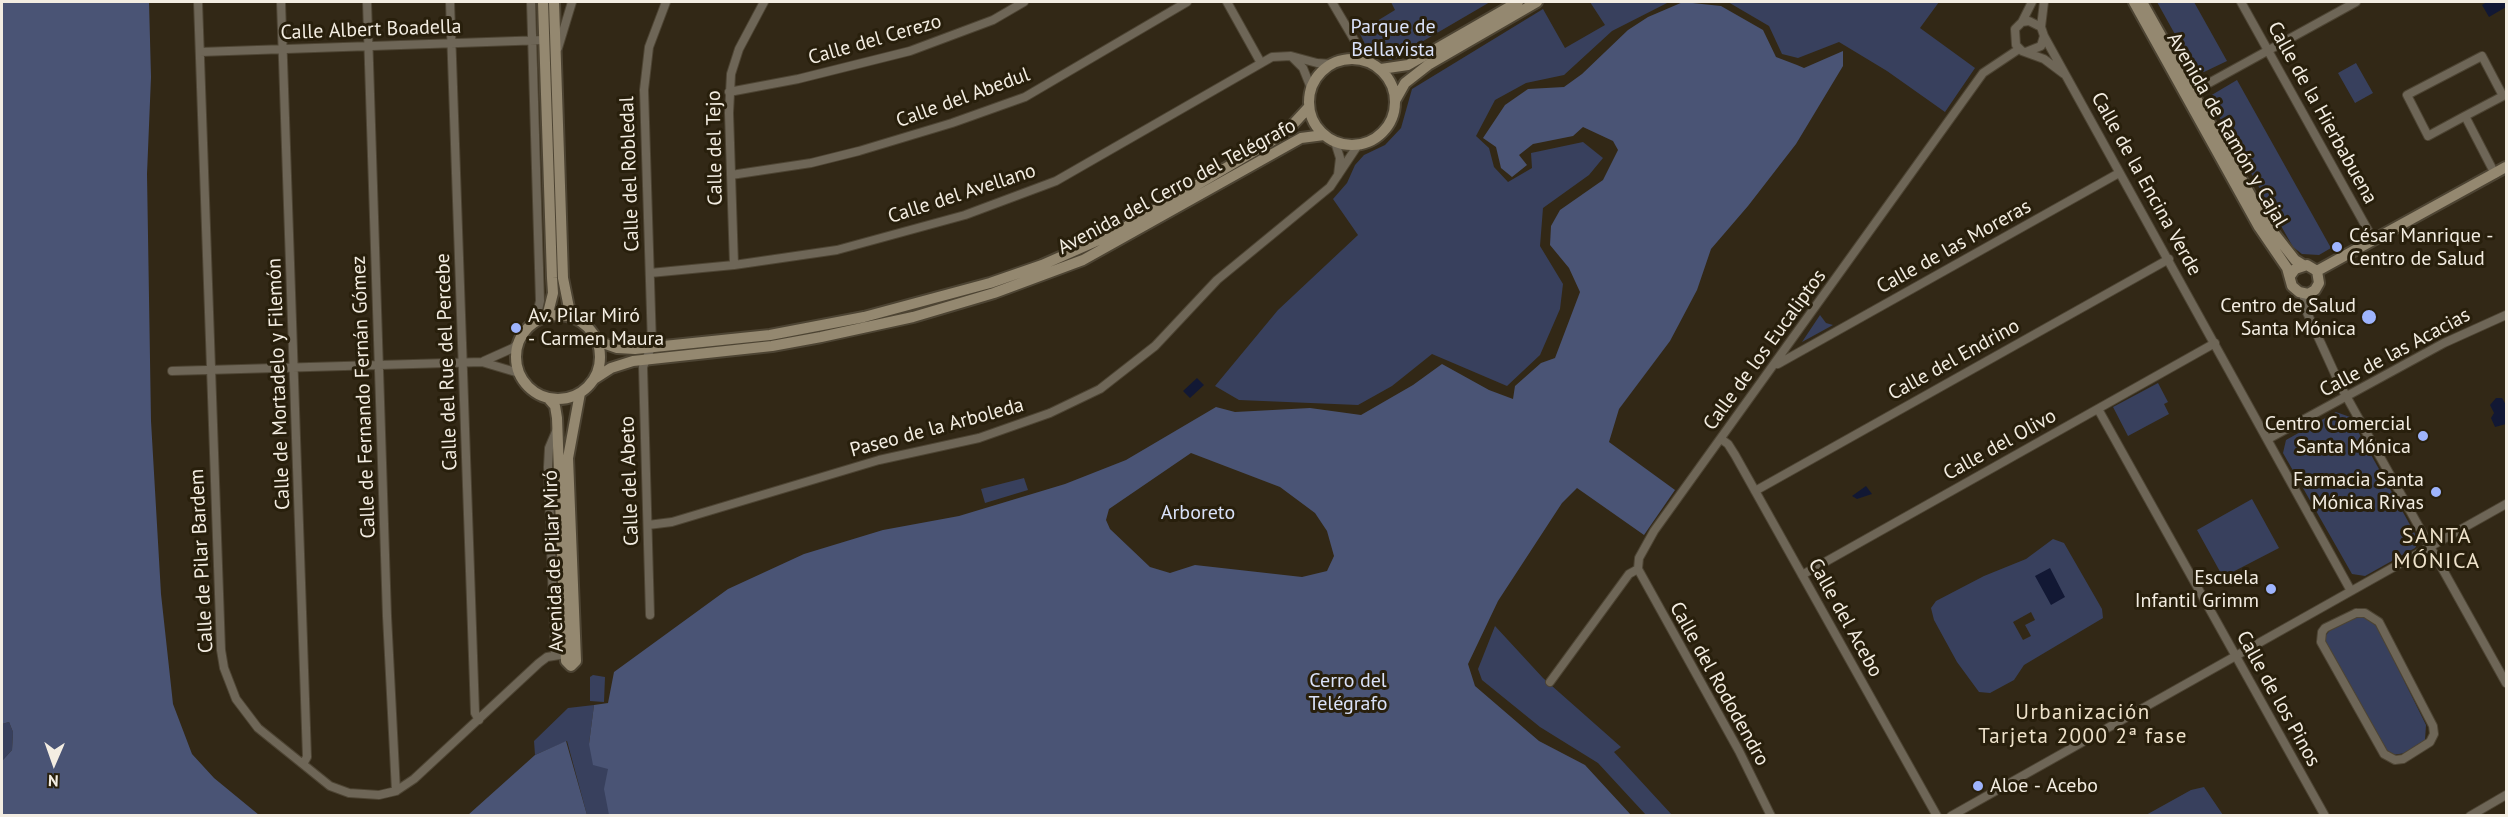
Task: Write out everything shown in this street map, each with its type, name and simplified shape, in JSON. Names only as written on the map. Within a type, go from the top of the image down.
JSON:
[{"type":"street","name":"Calle de Pilar Bardem","points":[[198,2],[221,650],[224,668],[236,699],[258,728],[340,791],[370,796],[396,791],[414,780],[539,663],[560,654]]},
{"type":"street","name":"Calle de Mortadelo y Filemón","points":[[281,2],[307,757],[303,764]]},
{"type":"street","name":"Calle de Fernando Fernán Gómez","points":[[367,2],[387,616],[396,791]]},
{"type":"street","name":"Calle del Rue del Percebe","points":[[450,2],[475,713],[479,720]]},
{"type":"street","points":[[531,2],[540,301],[535,323]]},
{"type":"street","points":[[543,2],[553,285],[547,317]]},
{"type":"street","points":[[520,341],[516,360],[519,373],[534,391],[548,398],[565,399],[580,393],[594,379],[600,358],[597,341],[569,308],[563,278],[554,2]]},
{"type":"street","points":[[555,61],[572,2]]},
{"type":"street","name":"Calle del Robledal","points":[[650,348],[644,90],[649,47],[666,2]]},
{"type":"street","name":"Calle del Tejo","points":[[734,265],[729,92],[739,49],[764,2]]},
{"type":"street","name":"Calle del Cerezo","points":[[729,92],[798,80],[910,51],[993,20],[1024,2]]},
{"type":"street","name":"Calle del Abedul","points":[[731,176],[811,163],[859,151],[952,123],[1025,97],[1187,2]]},
{"type":"street","points":[[1227,2],[1261,63]]},
{"type":"street","points":[[1291,56],[1303,68],[1311,87],[1309,107],[1313,122],[1324,135],[1335,142],[1358,145],[1374,140],[1386,130],[1394,116],[1396,100],[1394,88],[1362,53],[1332,2]]},
{"type":"street","points":[[1311,87],[1323,70],[1332,64],[1357,59],[1376,66],[1408,65],[1518,2]]},
{"type":"street","points":[[1396,100],[1413,76],[1537,2]]},
{"type":"street","points":[[2032,2],[2013,34],[2023,50],[2041,46],[2044,2]]},
{"type":"street","name":"Avenida de Ramón y Cajal","points":[[2134,2],[2266,223],[2295,260],[2303,265]]},
{"type":"street","name":"Avenida de Ramón y Cajal","points":[[2142,2],[2189,94],[2290,276]]},
{"type":"street","points":[[2189,94],[2356,2]]},
{"type":"street","name":"Calle de la Hierbabuena","points":[[2244,3],[2374,241]]},
{"type":"street","points":[[2022,22],[2036,23],[2043,32]]},
{"type":"street","name":"Calle de la Encina Verde","points":[[2043,32],[2351,591]]},
{"type":"street","name":"Calle Albert Boadella","points":[[200,52],[544,40]]},
{"type":"street","name":"Calle de la Encina Verde","points":[[2023,50],[2044,59],[2067,76]]},
{"type":"street","name":"Calle de los Eucaliptos","points":[[1550,682],[1629,574],[1638,568],[1639,558],[1654,531],[1775,366],[1983,73],[1997,61],[2023,50]]},
{"type":"street","name":"Calle del Avellano","points":[[650,273],[734,265],[837,250],[965,215],[1046,185],[1272,57],[1291,56],[1332,64]]},
{"type":"street","points":[[2481,56],[2503,96],[2465,116],[2428,136],[2407,95],[2481,56]]},
{"type":"street","name":"Avenida del Cerro del Telégrafo","points":[[597,341],[626,349],[770,335],[864,317],[990,283],[1041,265],[1117,232],[1285,134],[1309,107]]},
{"type":"street","points":[[2465,116],[2495,174]]},
{"type":"street","name":"Avenida del Cerro del Telégrafo","points":[[594,379],[617,366],[821,337],[913,316],[994,293],[1083,260],[1301,138],[1324,135]]},
{"type":"street","points":[[1335,142],[1340,158],[1337,180]]},
{"type":"street","name":"Paseo de la Arboleda","points":[[648,525],[672,522],[879,460],[979,438],[1050,413],[1100,389],[1155,346],[1217,280],[1337,180],[1358,145]]},
{"type":"street","points":[[2317,271],[2506,167]]},
{"type":"street","name":"Calle de las Moreras","points":[[1775,366],[2120,173]]},
{"type":"street","name":"Calle del Endrino","points":[[1755,491],[2169,259]]},
{"type":"street","points":[[2303,265],[2311,266],[2317,271],[2320,279],[2318,287],[2304,294],[2295,290],[2290,276],[2295,269],[2303,265]]},
{"type":"street","points":[[2304,294],[2304,306],[2308,317],[2348,398],[2506,683]]},
{"type":"street","name":"Calle de las Acacias","points":[[2268,439],[2348,398],[2444,343],[2506,315]]},
{"type":"street","points":[[482,362],[513,348],[535,323],[547,317],[562,316],[576,319]]},
{"type":"street","points":[[1792,341],[1795,346],[1804,350]]},
{"type":"street","name":"Calle del Olivo","points":[[1802,575],[2215,343]]},
{"type":"street","name":"Calle del Abeto","points":[[650,348],[644,361],[650,615]]},
{"type":"street","points":[[172,371],[482,362],[519,373]]},
{"type":"street","name":"Avenida de Pilar Miró","points":[[548,398],[555,406],[557,428],[560,654],[567,664],[574,664],[568,458],[580,393]]},
{"type":"street","name":"Calle de los Pinos","points":[[2098,409],[2325,816]]},
{"type":"street","name":"Calle del Acebo","points":[[1721,439],[1728,444],[1755,491],[1937,816]]},
{"type":"street","points":[[1951,816],[2506,504]]},
{"type":"street","name":"Calle del Rododendro","points":[[1638,568],[1739,751],[1771,816]]},
{"type":"street","points":[[2356,613],[2365,613],[2379,622],[2433,726],[2433,738],[2423,748],[2403,759],[2395,760],[2384,754],[2324,651],[2320,636],[2325,628],[2356,613]]},
{"type":"street","points":[[2470,816],[2506,795]]},
{"type":"green space","points":[[2,2],[149,2],[151,77],[147,174],[151,421],[161,594],[173,704],[192,754],[214,778],[259,815],[2,815],[2,761],[12,750],[13,732],[9,722],[2,724]]},
{"type":"green space","name":"Parque de Bellavista","points":[[1391,2],[1490,2],[1413,47],[1416,52],[1390,60],[1368,50],[1359,32],[1395,10]]},
{"type":"green space","points":[[1590,2],[1669,2],[1612,31],[1564,75],[1526,83],[1495,100],[1476,136],[1489,148],[1494,167],[1508,182],[1532,168],[1531,153],[1583,142],[1603,158],[1589,175],[1543,208],[1540,246],[1563,284],[1560,309],[1540,355],[1507,386],[1432,354],[1392,386],[1358,405],[1239,400],[1215,386],[1278,310],[1358,235],[1333,199],[1347,183],[1355,165],[1364,155],[1385,145],[1401,128],[1412,89],[1543,9],[1565,48],[1605,25]]},
{"type":"green space","name":"Cerro del Telégrafo","points":[[1683,2],[1721,6],[1763,30],[1776,57],[1804,68],[1843,51],[1843,66],[1796,144],[1711,249],[1697,290],[1670,341],[1619,409],[1609,442],[1675,490],[1644,535],[1577,488],[1562,503],[1498,601],[1468,664],[1475,686],[1539,741],[1585,765],[1631,815],[609,815],[604,789],[608,769],[593,765],[589,744],[594,705],[608,703],[614,672],[728,589],[804,554],[883,530],[959,516],[1065,484],[1126,460],[1216,407],[1235,412],[1310,408],[1361,415],[1413,385],[1442,364],[1489,390],[1513,399],[1515,386],[1541,363],[1555,358],[1580,292],[1569,268],[1550,245],[1551,226],[1560,210],[1603,180],[1618,150],[1613,141],[1583,127],[1573,136],[1533,144],[1519,155],[1527,165],[1512,177],[1501,168],[1496,147],[1483,138],[1505,105],[1528,89],[1564,87],[1582,74],[1628,30],[1648,17]],"holes":[[[1191,453],[1280,487],[1315,513],[1327,531],[1334,556],[1327,571],[1302,577],[1195,565],[1170,573],[1150,567],[1110,529],[1106,520],[1109,509]]]},
{"type":"green space","points":[[1728,2],[1939,2],[1920,28],[1975,68],[1945,112],[1887,71],[1839,42],[1798,58],[1782,54],[1769,26]]},
{"type":"green space","points":[[2157,2],[2194,2],[2227,61],[2204,72],[2196,72]]},
{"type":"green space","points":[[2356,63],[2373,93],[2355,103],[2338,73]]},
{"type":"green space","points":[[2237,80],[2331,248],[2319,255],[2302,254],[2293,247],[2210,101],[2210,96]]},
{"type":"green space","points":[[1820,315],[1826,323],[1833,325],[1802,342]]},
{"type":"green space","points":[[2158,383],[2168,402],[2164,404],[2169,414],[2128,436],[2113,407]]},
{"type":"green space","points":[[2336,412],[2350,417],[2419,541],[2415,548],[2365,576],[2352,574],[2283,453],[2286,440]]},
{"type":"green space","points":[[1024,478],[1028,490],[985,503],[981,489]]},
{"type":"green space","points":[[2252,499],[2279,548],[2223,577],[2197,530]]},
{"type":"green space","points":[[2053,539],[2064,543],[2102,609],[2103,618],[2024,665],[2014,680],[1990,693],[1979,692],[1957,662],[1934,620],[1931,608],[1936,601],[1984,576],[2026,559]],"holes":[[[2031,612],[2035,620],[2025,625],[2031,636],[2023,640],[2013,622]]]},
{"type":"green space","points":[[2355,617],[2364,617],[2376,624],[2426,725],[2425,740],[2406,753],[2392,755],[2386,752],[2326,648],[2326,635],[2331,629]]},
{"type":"green space","points":[[1495,626],[1543,678],[1621,747],[1614,752],[1672,815],[1646,815],[1598,763],[1540,727],[1482,680],[1478,669]]},
{"type":"green space","points":[[593,675],[605,677],[604,702],[590,701],[590,677]]},
{"type":"green space","points":[[594,705],[589,744],[837,815],[587,815],[567,741],[535,755],[534,741],[568,708]]},
{"type":"green space","points":[[9,722],[13,732],[12,750],[2,761],[2,724]]},
{"type":"green space","points":[[566,741],[587,815],[468,815],[535,755]]},
{"type":"green space","points":[[2204,787],[2223,815],[2146,815],[2191,790]]},
{"type":"shaded area","points":[[2487,2],[2506,2],[2506,7],[2489,17],[2482,5]]},
{"type":"shaded area","points":[[1197,378],[1204,385],[1190,398],[1183,391]]},
{"type":"shaded area","points":[[2496,398],[2502,398],[2506,405],[2506,424],[2495,427],[2491,418],[2494,413],[2490,405]]},
{"type":"shaded area","points":[[1866,486],[1872,494],[1857,499],[1852,496]]},
{"type":"shaded area","points":[[2050,568],[2065,597],[2051,605],[2035,576]]},
{"type":"place","name":"César Manrique - Centro de Salud","points":[[2337,247]]},
{"type":"place","name":"Centro de Salud Santa Mónica","points":[[2369,317]]},
{"type":"place","name":"Av. Pilar Miró - Carmen Maura","points":[[516,328]]},
{"type":"place","name":"Centro Comercial Santa Mónica","points":[[2423,436]]},
{"type":"place","name":"Farmacia Santa Mónica Rivas","points":[[2436,492]]},
{"type":"place","name":"Escuela Infantil Grimm","points":[[2271,589]]},
{"type":"place","name":"Aloe - Acebo","points":[[1978,786]]},
{"type":"district","name":"SANTA MÓNICA","points":[[2437,550]]},
{"type":"district","name":"Urbanización Tarjeta 2000 2ª fase","points":[[2083,725]]},
{"type":"park label","name":"Arboreto","points":[[1198,513]]}]
